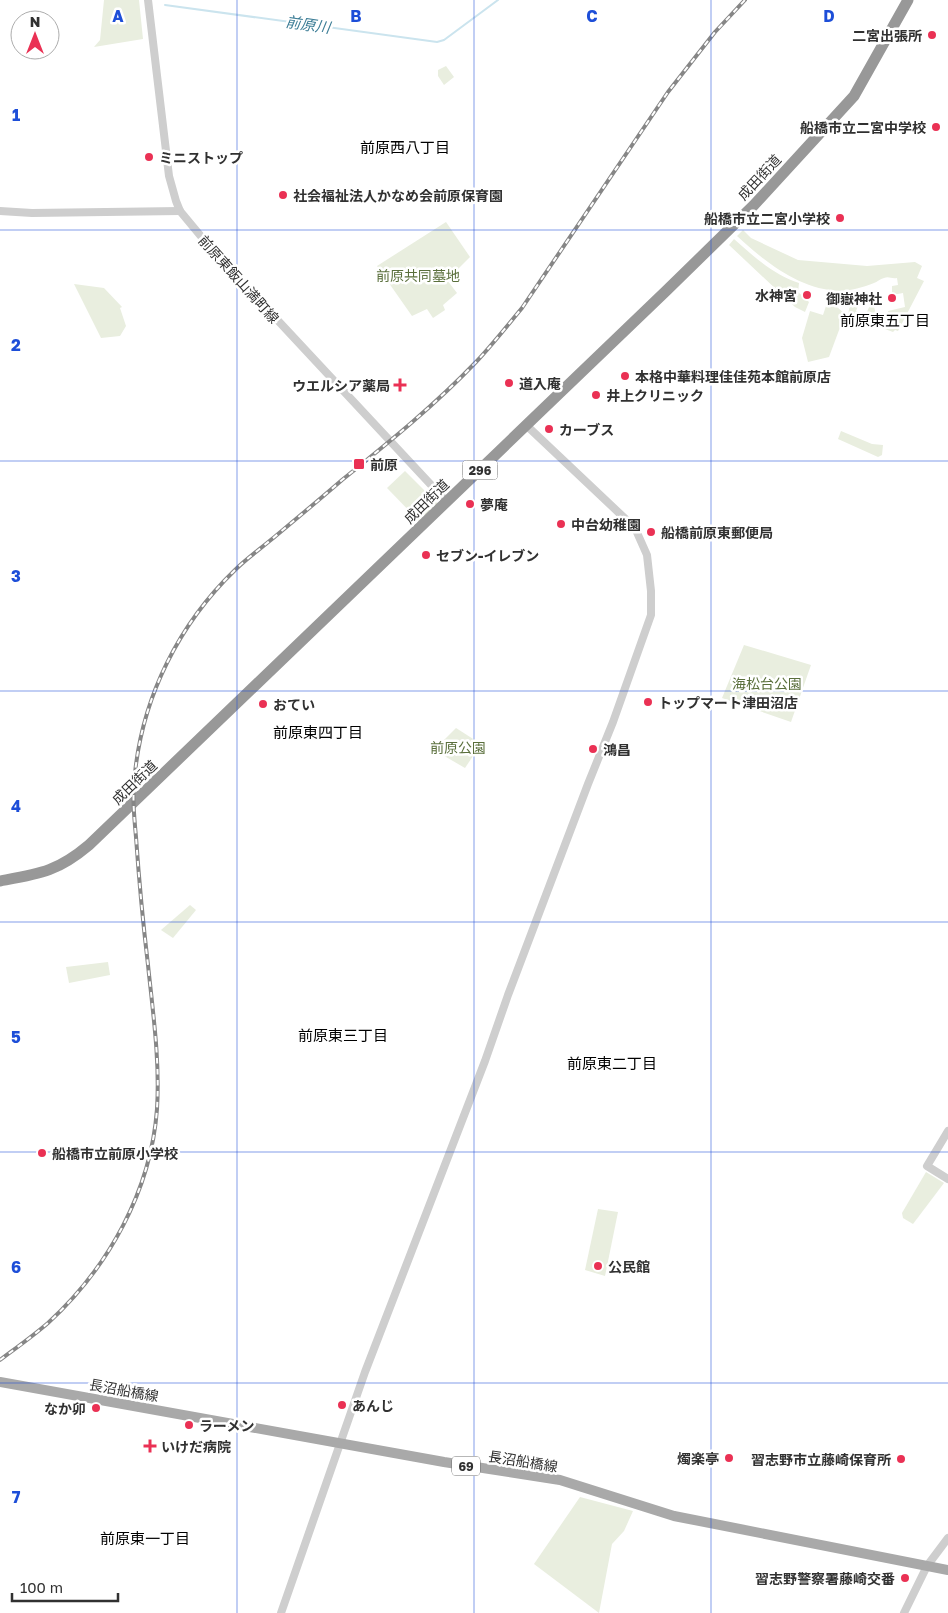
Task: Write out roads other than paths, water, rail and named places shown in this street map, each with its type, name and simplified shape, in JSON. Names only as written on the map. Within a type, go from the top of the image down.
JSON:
[{"type":"highway","name":"成田街道","points":[[0,881],[54,869],[70,861],[89,846],[723,236],[854,96],[908,0]]},
{"type":"main road","name":"長沼船橋線","points":[[0,1382],[140,1406],[339,1444],[560,1480],[674,1516],[948,1570]]},
{"type":"street","name":"前原東飯山満町線","points":[[148,0],[168,167],[172,189],[180,211],[214,252],[447,502]]},
{"type":"street","points":[[0,211],[32,213],[180,211]]},
{"type":"street","points":[[281,1613],[339,1444],[613,722],[652,612],[647,555],[635,528],[526,425]]},
{"type":"street","points":[[948,1132],[927,1166],[948,1180]]},
{"type":"street","points":[[904,1613],[927,1566],[948,1538]]},
{"type":"waterway","name":"前原川","points":[[165,5],[437,42],[444,40],[498,0]]},
{"type":"railway","points":[[0,1360],[48,1323],[90,1278],[123,1226],[136,1198],[146,1169],[157,1109],[157,1055],[144,933],[134,813],[134,789],[139,744],[146,716],[155,689],[167,663],[197,614],[235,570],[411,423],[460,378],[488,349],[522,308],[668,92],[715,32],[745,0]]},
{"type":"place","name":"二宮出張所","points":[[932,35]]},
{"type":"place","name":"船橋市立二宮中学校","points":[[936,127]]},
{"type":"place","name":"ミニストップ","points":[[149,157]]},
{"type":"place","name":"社会福祉法人かなめ会前原保育園","points":[[283,195]]},
{"type":"place","name":"船橋市立二宮小学校","points":[[840,218]]},
{"type":"place","name":"水神宮","points":[[807,295]]},
{"type":"place","name":"御嶽神社","points":[[892,298]]},
{"type":"place","name":"本格中華料理佳佳苑本館前原店","points":[[625,376]]},
{"type":"place","name":"道入庵","points":[[509,383]]},
{"type":"place","name":"ウエルシア薬局","points":[[400,385]]},
{"type":"place","name":"井上クリニック","points":[[596,395]]},
{"type":"place","name":"カーブス","points":[[549,429]]},
{"type":"place","name":"前原","points":[[359,464]]},
{"type":"place","name":"夢庵","points":[[470,504]]},
{"type":"place","name":"中台幼稚園","points":[[561,524]]},
{"type":"place","name":"船橋前原東郵便局","points":[[651,532]]},
{"type":"place","name":"セブン-イレブン","points":[[426,555]]},
{"type":"place","name":"トップマート津田沼店","points":[[648,702]]},
{"type":"place","name":"おてい","points":[[263,704]]},
{"type":"place","name":"鴻昌","points":[[593,749]]},
{"type":"place","name":"船橋市立前原小学校","points":[[42,1153]]},
{"type":"place","name":"公民館","points":[[598,1266]]},
{"type":"place","name":"あんじ","points":[[342,1405]]},
{"type":"place","name":"なか卯","points":[[96,1408]]},
{"type":"place","name":"ラーメン","points":[[189,1425]]},
{"type":"place","name":"いけだ病院","points":[[150,1446]]},
{"type":"place","name":"燭楽亭","points":[[729,1458]]},
{"type":"place","name":"習志野市立藤崎保育所","points":[[901,1459]]},
{"type":"place","name":"習志野警察署藤崎交番","points":[[905,1578]]},
{"type":"district","name":"前原西八丁目","points":[[405,147]]},
{"type":"district","name":"前原東五丁目","points":[[885,320]]},
{"type":"district","name":"前原東四丁目","points":[[318,732]]},
{"type":"district","name":"前原東三丁目","points":[[343,1035]]},
{"type":"district","name":"前原東二丁目","points":[[612,1063]]},
{"type":"district","name":"前原東一丁目","points":[[145,1538]]},
{"type":"park label","name":"前原共同墓地","points":[[418,275]]},
{"type":"park label","name":"海松台公園","points":[[767,683]]},
{"type":"park label","name":"前原公園","points":[[458,747]]}]
